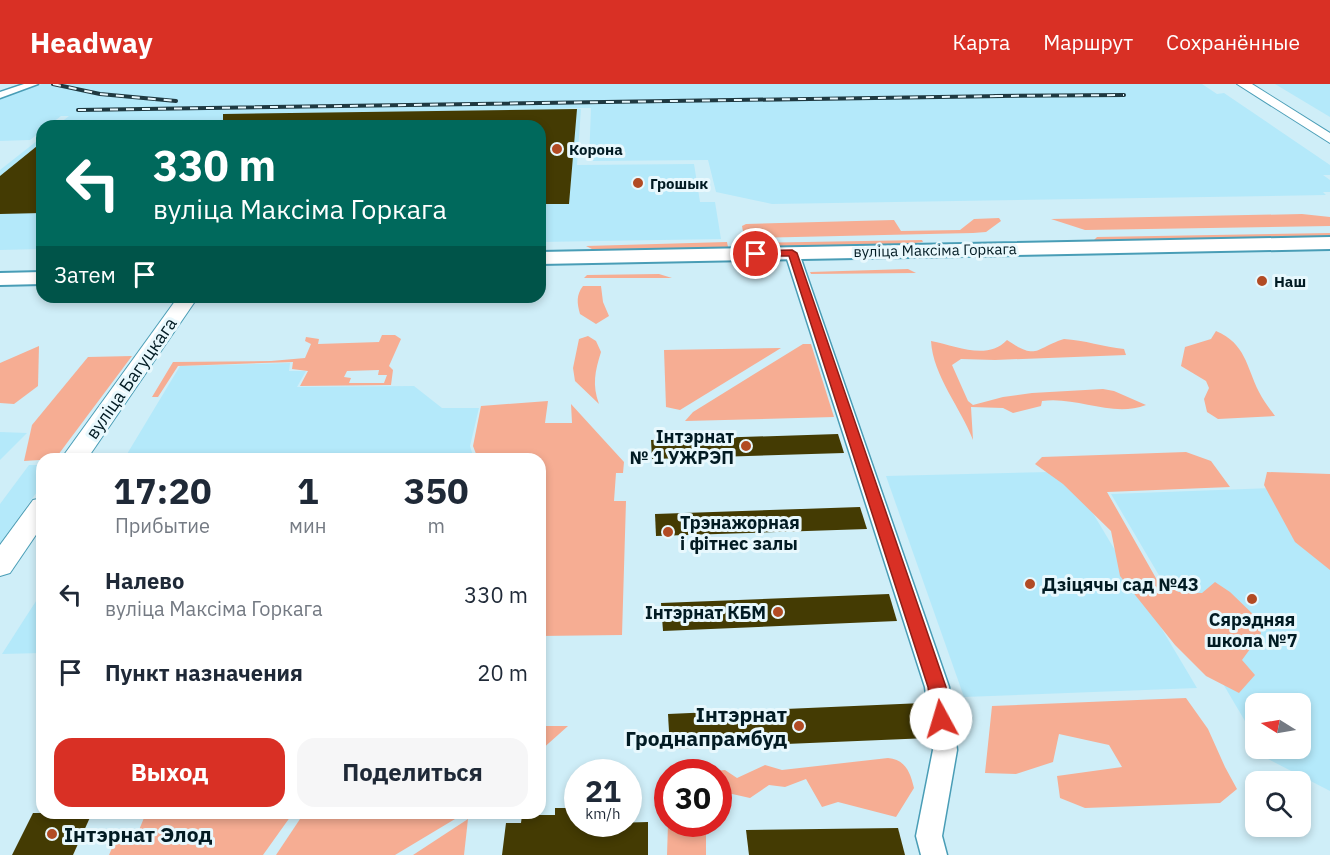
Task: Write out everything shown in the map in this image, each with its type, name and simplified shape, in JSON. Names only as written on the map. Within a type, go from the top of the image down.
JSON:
[{"type":"main road","points":[[1243,84],[1330,139]]},
{"type":"main road","name":"вуліца Максіма Горкага","points":[[546,270],[794,259],[1330,243]]},
{"type":"main road","name":"вуліца Максіма Горкага","points":[[546,258],[1330,256]]},
{"type":"main road","points":[[0,266],[36,265]]},
{"type":"main road","points":[[0,279],[36,278]]},
{"type":"main road","name":"вуліца Багуцкага","points":[[78,453],[184,303]]},
{"type":"main road","points":[[0,566],[36,515]]},
{"type":"street","points":[[0,95],[33,84]]},
{"type":"street","points":[[794,259],[937,687],[945,750],[929,836],[934,855]]},
{"type":"shaded area","points":[[42,84],[1202,84],[1217,94],[1224,93],[1330,165],[1330,175],[1323,175],[1330,180],[1330,192],[1323,192],[1326,195],[772,204],[716,192],[708,160],[589,161],[591,108],[547,108],[581,109],[577,165],[694,164],[700,202],[715,202],[721,239],[546,242],[546,120],[64,120],[69,116],[61,116],[56,120],[36,120],[36,136],[30,140],[0,141],[0,98]]},
{"type":"shaded area","points":[[1275,84],[1330,84],[1330,117]]},
{"type":"shaded area","points":[[36,142],[36,249],[0,250],[0,170]]},
{"type":"shaded area","points":[[1302,214],[1330,217],[1330,226],[1085,230],[1051,219]]},
{"type":"shaded area","points":[[999,218],[1001,221],[986,232],[973,233],[747,238],[744,237],[742,226],[746,224],[894,220],[901,231],[960,230],[974,219]]},
{"type":"shaded area","points":[[1330,233],[1330,238],[1094,240],[1097,237]]},
{"type":"shaded area","points":[[922,240],[923,242],[893,246],[747,247],[747,243]]},
{"type":"shaded area","points":[[727,242],[728,247],[723,249],[596,251],[586,246]]},
{"type":"shaded area","points":[[908,269],[916,273],[811,274],[810,272]]},
{"type":"shaded area","points":[[659,274],[672,278],[584,278],[587,275]]},
{"type":"shaded area","points":[[583,286],[601,286],[603,302],[609,316],[596,324],[580,314],[578,299]]},
{"type":"shaded area","points":[[1216,331],[1234,342],[1239,349],[1261,395],[1275,416],[1218,419],[1207,412],[1204,399],[1209,388],[1206,381],[1181,366],[1185,347],[1211,339]]},
{"type":"shaded area","points":[[382,335],[395,335],[401,339],[389,366],[393,370],[391,385],[300,386],[308,371],[292,369],[293,362],[178,366],[158,397],[152,397],[173,362],[271,361],[305,358],[311,344],[305,341],[306,337],[319,339],[318,344],[379,342]],"holes":[[[379,370],[378,375],[387,375],[384,383],[349,383],[351,378],[344,377],[347,371]]]},
{"type":"shaded area","points":[[588,336],[596,341],[601,352],[595,378],[599,404],[575,381],[573,368],[579,339]]},
{"type":"shaded area","points":[[1064,339],[1124,349],[1126,355],[995,360],[961,359],[952,365],[968,401],[973,405],[1003,397],[1032,393],[1103,389],[1114,391],[1146,405],[1120,409],[1055,400],[1042,401],[1041,406],[1013,413],[1003,408],[971,407],[973,440],[942,379],[931,341],[981,351],[990,350],[1007,340],[1025,350],[1036,351]]},
{"type":"shaded area","points":[[803,344],[811,344],[834,417],[685,421],[693,412]]},
{"type":"shaded area","points":[[39,346],[38,386],[14,404],[0,403],[0,363]]},
{"type":"shaded area","points":[[781,348],[680,410],[666,407],[664,350]]},
{"type":"shaded area","points":[[132,356],[59,453],[36,453],[36,460],[24,461],[32,425],[88,357]]},
{"type":"shaded area","points":[[290,363],[289,371],[306,371],[297,387],[414,386],[442,408],[479,408],[470,446],[472,453],[128,453],[180,366]]},
{"type":"shaded area","points":[[548,401],[545,423],[572,423],[571,404],[624,462],[623,473],[616,473],[614,501],[626,501],[622,635],[546,636],[546,453],[476,453],[473,446],[481,406]]},
{"type":"shaded area","points":[[0,432],[27,433],[0,460]]},
{"type":"shaded area","points":[[1186,452],[1211,461],[1230,487],[1107,492],[1157,580],[1179,592],[1202,593],[1215,582],[1230,592],[1258,619],[1261,634],[1242,660],[1255,675],[1239,693],[1206,676],[1175,645],[1120,576],[1111,531],[1063,484],[1035,464],[1042,457]]},
{"type":"shaded area","points":[[29,465],[36,465],[36,493],[0,543],[0,504]]},
{"type":"shaded area","name":"Дзіцячы сад №43","points":[[1050,472],[1072,478],[1197,688],[964,697],[886,476]]},
{"type":"shaded area","points":[[1267,472],[1330,474],[1330,570],[1295,542],[1264,485]]},
{"type":"shaded area","name":"Сярэдняя школа №7","points":[[1330,486],[1330,791],[1311,781],[1311,771],[1291,771],[1268,759],[1311,759],[1311,693],[1245,693],[1245,721],[1111,494]]},
{"type":"shaded area","points":[[36,601],[36,653],[2,654]]},
{"type":"shaded area","points":[[1186,698],[1208,729],[1237,789],[1220,803],[1085,808],[1060,798],[1057,776],[1122,767],[1109,745],[1059,734],[1053,762],[1016,774],[985,773],[992,706]]},
{"type":"shaded area","points":[[546,726],[568,726],[546,746]]},
{"type":"shaded area","points":[[888,758],[903,764],[911,777],[914,788],[896,817],[838,802],[822,807],[806,779],[785,787],[769,785],[750,798],[732,794],[732,775],[737,778],[765,765],[782,770]]},
{"type":"shaded area","points":[[144,819],[289,819],[263,855],[109,855],[119,832],[139,830]]},
{"type":"shaded area","points":[[300,819],[455,819],[395,855],[276,855]]},
{"type":"shaded area","points":[[468,819],[464,855],[413,855]]},
{"type":"shaded area","points":[[668,837],[706,837],[706,855],[667,855]]},
{"type":"building","points":[[577,109],[569,204],[546,204],[546,120],[223,120],[223,114]]},
{"type":"building","points":[[36,147],[36,213],[0,214],[0,176]]},
{"type":"building","name":"Інтэрнат № 1 УЖРЭП","points":[[838,434],[844,453],[652,459],[651,440]]},
{"type":"building","points":[[860,507],[867,529],[656,536],[655,514]]},
{"type":"building","name":"Інтэрнат КБМ","points":[[889,594],[897,621],[663,631],[661,603]]},
{"type":"building","name":"Інтэрнат Гроднапрамбуд","points":[[923,703],[929,738],[670,749],[668,714]]},
{"type":"building","points":[[555,808],[564,808],[564,837],[642,837],[642,822],[648,822],[648,855],[502,855],[506,823],[521,823],[522,819],[546,819],[546,815],[555,815]]},
{"type":"building","name":"Інтэрнат Элод","points":[[33,813],[36,813],[36,819],[89,819],[73,855],[12,855]]},
{"type":"building","points":[[898,828],[905,855],[749,855],[746,830]]},
{"type":"railway","points":[[53,84],[100,94],[176,101]]},
{"type":"railway","points":[[995,96],[1124,95]]},
{"type":"railway","points":[[78,110],[1003,96]]},
{"type":"place","name":"Корона","points":[[557,149]]},
{"type":"place","name":"Грошык","points":[[638,183]]},
{"type":"place","name":"Наш","points":[[1262,281]]},
{"type":"place","name":"Інтэрнат № 1 УЖРЭП","points":[[746,446]]},
{"type":"place","name":"Трэнажорная і фітнес залы","points":[[668,532]]},
{"type":"place","name":"Дзіцячы сад №43","points":[[1030,584]]},
{"type":"place","name":"Сярэдняя школа №7","points":[[1252,599]]},
{"type":"place","name":"Інтэрнат КБМ","points":[[778,612]]},
{"type":"place","name":"Інтэрнат Гроднапрамбуд","points":[[799,726]]},
{"type":"place","name":"Інтэрнат Элод","points":[[52,834]]},
{"type":"route","points":[[756,254],[792,253],[920,632],[937,687],[941,719]]}]
